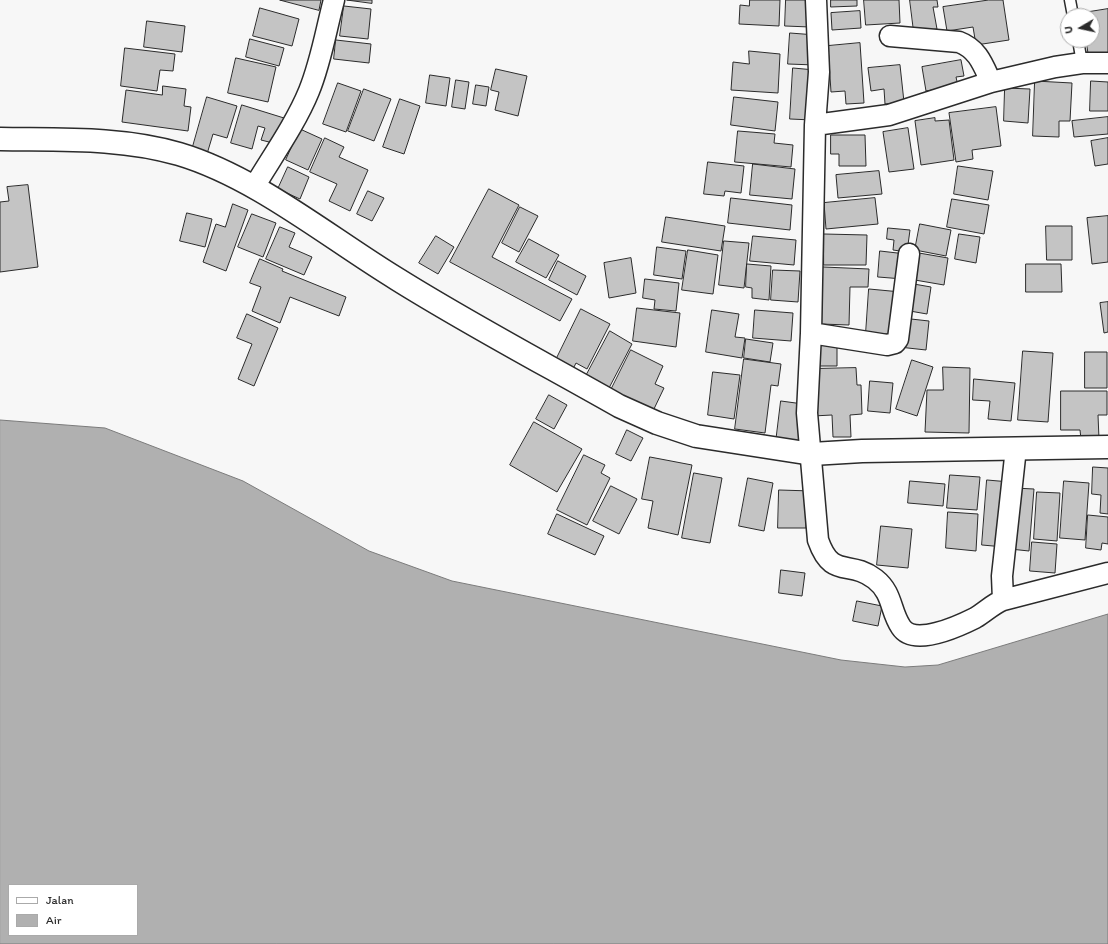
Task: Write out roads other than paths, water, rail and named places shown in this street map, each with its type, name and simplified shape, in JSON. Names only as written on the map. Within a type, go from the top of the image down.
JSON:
[{"type":"highway","points":[[0,139],[109,142],[148,147],[198,160],[254,186],[398,280],[619,406],[657,423],[696,436],[812,454],[862,451],[1108,447]]},
{"type":"street","points":[[254,186],[289,129],[309,92],[319,60],[334,0]]},
{"type":"street","points":[[816,0],[819,72],[815,126],[811,333],[807,413],[812,454],[818,540],[823,554],[833,564],[860,571],[874,578],[884,588],[901,627],[909,633],[920,635],[937,634],[975,618],[994,604],[1003,600],[1108,573]]},
{"type":"street","points":[[890,36],[959,42],[968,46],[980,59],[991,82]]},
{"type":"street","points":[[815,126],[889,115],[991,82],[1055,67],[1082,63],[1108,63]]},
{"type":"street","points":[[811,333],[888,345],[895,343],[898,339],[909,254]]},
{"type":"street","points":[[1003,600],[1002,576],[1016,448]]},
{"type":"lane","points":[[1079,48],[1082,63]]},
{"type":"water","points":[[0,420],[105,428],[243,481],[369,551],[452,581],[841,660],[905,667],[938,665],[1108,614],[1108,944],[0,944]]}]
